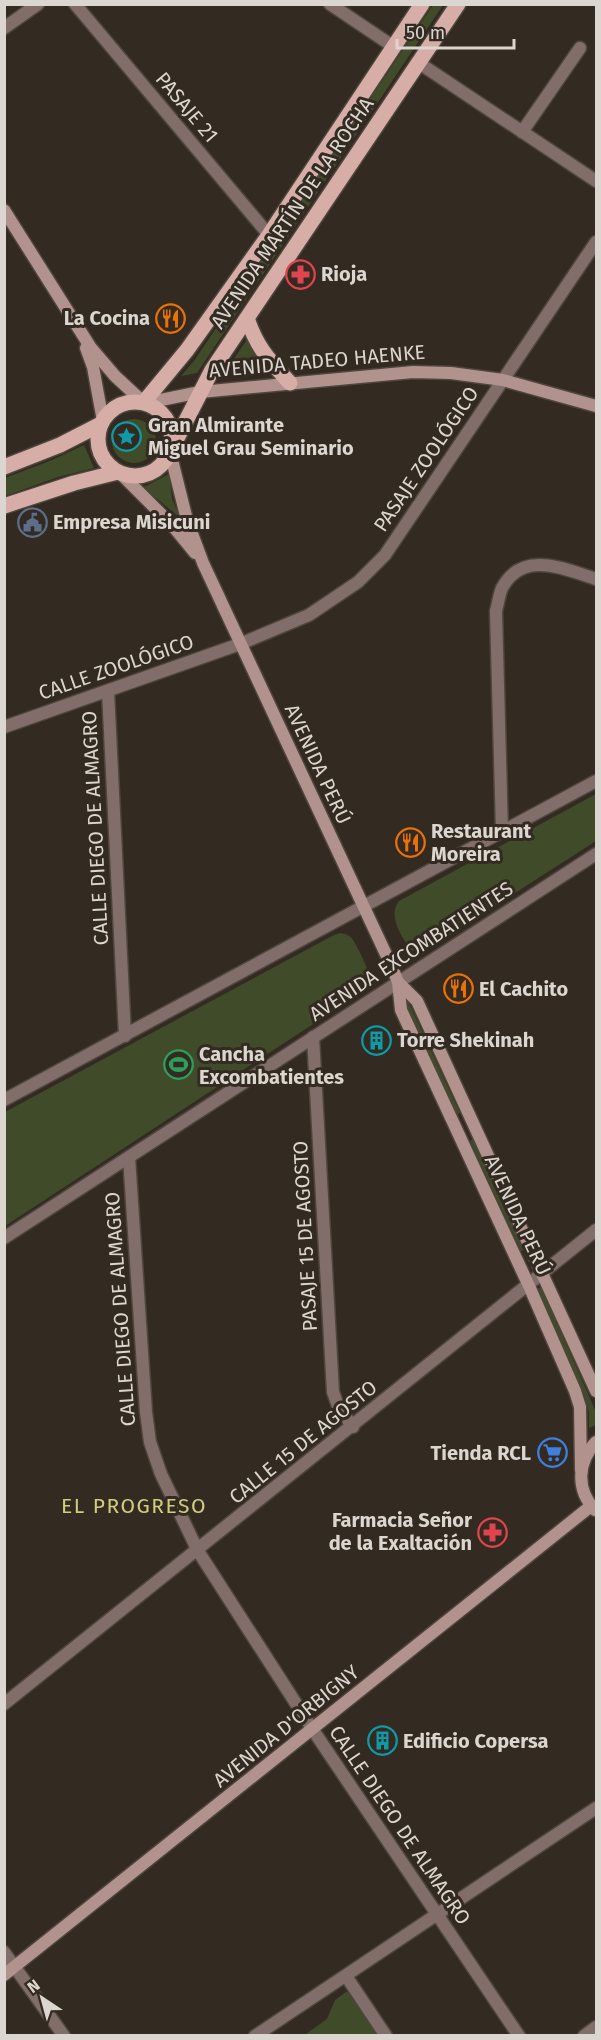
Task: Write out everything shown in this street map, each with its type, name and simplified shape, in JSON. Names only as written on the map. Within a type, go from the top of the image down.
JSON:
[{"type":"main road","name":"AVENIDA MARTÍN DE LA ROCHA","points":[[144,402],[187,350],[269,235],[422,4]]},
{"type":"main road","name":"AVENIDA MARTÍN DE LA ROCHA","points":[[171,451],[212,370],[458,4]]},
{"type":"main road","points":[[4,210],[80,333],[102,363],[144,402],[157,408],[171,427],[173,438],[171,451],[164,462],[149,473],[132,476],[119,472],[107,463],[100,451],[98,437],[102,422],[110,411],[131,402],[144,402]]},
{"type":"main road","points":[[247,318],[254,338],[262,351],[290,382]]},
{"type":"main road","points":[[80,333],[93,366],[102,422]]},
{"type":"main road","name":"AVENIDA TADEO HAENKE","points":[[144,402],[200,392],[413,372],[451,373],[503,380],[597,406]]},
{"type":"main road","points":[[4,467],[60,445],[102,422]]},
{"type":"main road","name":"AVENIDA PERÚ","points":[[171,451],[187,520],[203,563],[398,982],[401,1010],[575,1391],[580,1407],[581,1485],[594,1509]]},
{"type":"main road","points":[[4,506],[74,483],[119,472]]},
{"type":"main road","name":"AVENIDA PERÚ","points":[[119,472],[172,525],[203,563]]},
{"type":"main road","name":"AVENIDA PERÚ","points":[[398,982],[417,1001],[597,1391]]},
{"type":"main road","points":[[581,1470],[586,1455],[597,1442]]},
{"type":"main road","name":"AVENIDA D'ORBIGNY","points":[[4,1975],[594,1509]]},
{"type":"street","points":[[4,28],[38,4]]},
{"type":"street","name":"PASAJE 21","points":[[75,4],[269,235]]},
{"type":"street","points":[[330,4],[394,47]]},
{"type":"street","points":[[522,132],[580,48]]},
{"type":"street","points":[[419,63],[597,181]]},
{"type":"street","name":"PASAJE ZOOLÓGICO","points":[[240,644],[309,615],[358,582],[384,555],[597,242]]},
{"type":"street","points":[[502,832],[496,611],[502,589],[511,575],[526,566],[544,564],[597,579]]},
{"type":"street","name":"CALLE ZOOLÓGICO","points":[[4,727],[240,644]]},
{"type":"street","name":"CALLE DIEGO DE ALMAGRO","points":[[108,691],[125,1036]]},
{"type":"street","points":[[4,1100],[597,782]]},
{"type":"street","name":"AVENIDA EXCOMBATIENTES","points":[[4,1238],[597,854]]},
{"type":"street","name":"PASAJE 15 DE AGOSTO","points":[[313,1037],[333,1392],[338,1406],[353,1427]]},
{"type":"street","name":"CALLE DIEGO DE ALMAGRO","points":[[129,1157],[146,1412],[150,1442],[161,1474],[198,1551],[313,1730],[519,2036]]},
{"type":"street","name":"CALLE 15 DE AGOSTO","points":[[4,1704],[597,1230]]},
{"type":"street","points":[[255,2036],[597,1808]]},
{"type":"street","points":[[4,1952],[64,2036]]},
{"type":"street","points":[[346,1976],[386,2036]]},
{"type":"street","points":[[584,2036],[597,2027]]},
{"type":"green space","points":[[433,5],[443,5],[197,373],[181,376],[194,361]]},
{"type":"green space","points":[[248,338],[252,349],[266,369],[226,373],[227,369]]},
{"type":"green space","points":[[134,419],[149,426],[156,441],[149,456],[134,463],[119,456],[112,441],[119,426]]},
{"type":"green space","points":[[84,445],[94,468],[58,477],[5,496],[5,478]]},
{"type":"green space","points":[[169,474],[172,499],[181,519],[142,488]]},
{"type":"green space","points":[[596,794],[596,841],[425,951],[411,950],[395,920],[399,901]]},
{"type":"green space","points":[[340,933],[352,938],[366,966],[370,980],[365,990],[5,1226],[5,1112]]},
{"type":"green space","points":[[409,1003],[460,1113],[457,1115],[406,1005]]},
{"type":"green space","points":[[473,1139],[524,1250],[521,1251],[470,1141]]},
{"type":"green space","points":[[541,1287],[596,1412],[596,1425],[589,1428],[589,1412],[584,1395],[538,1289]]},
{"type":"green space","points":[[346,1992],[351,1993],[380,2036],[303,2036],[327,2019],[335,2000]]},
{"type":"place","name":"Rioja","points":[[300,274]]},
{"type":"place","name":"La Cocina","points":[[171,318]]},
{"type":"place","name":"Gran Almirante Miguel Grau Seminario","points":[[127,437]]},
{"type":"place","name":"Empresa Misicuni","points":[[32,522]]},
{"type":"place","name":"Restaurant Moreira","points":[[410,842]]},
{"type":"place","name":"El Cachito","points":[[458,989]]},
{"type":"place","name":"Torre Shekinah","points":[[376,1040]]},
{"type":"place","name":"Cancha Excombatientes","points":[[178,1065]]},
{"type":"place","name":"Tienda RCL","points":[[552,1453]]},
{"type":"place","name":"Farmacia Señor de la Exaltación","points":[[493,1532]]},
{"type":"place","name":"Edificio Copersa","points":[[382,1741]]},
{"type":"district","name":"EL PROGRESO","points":[[134,1506]]}]
